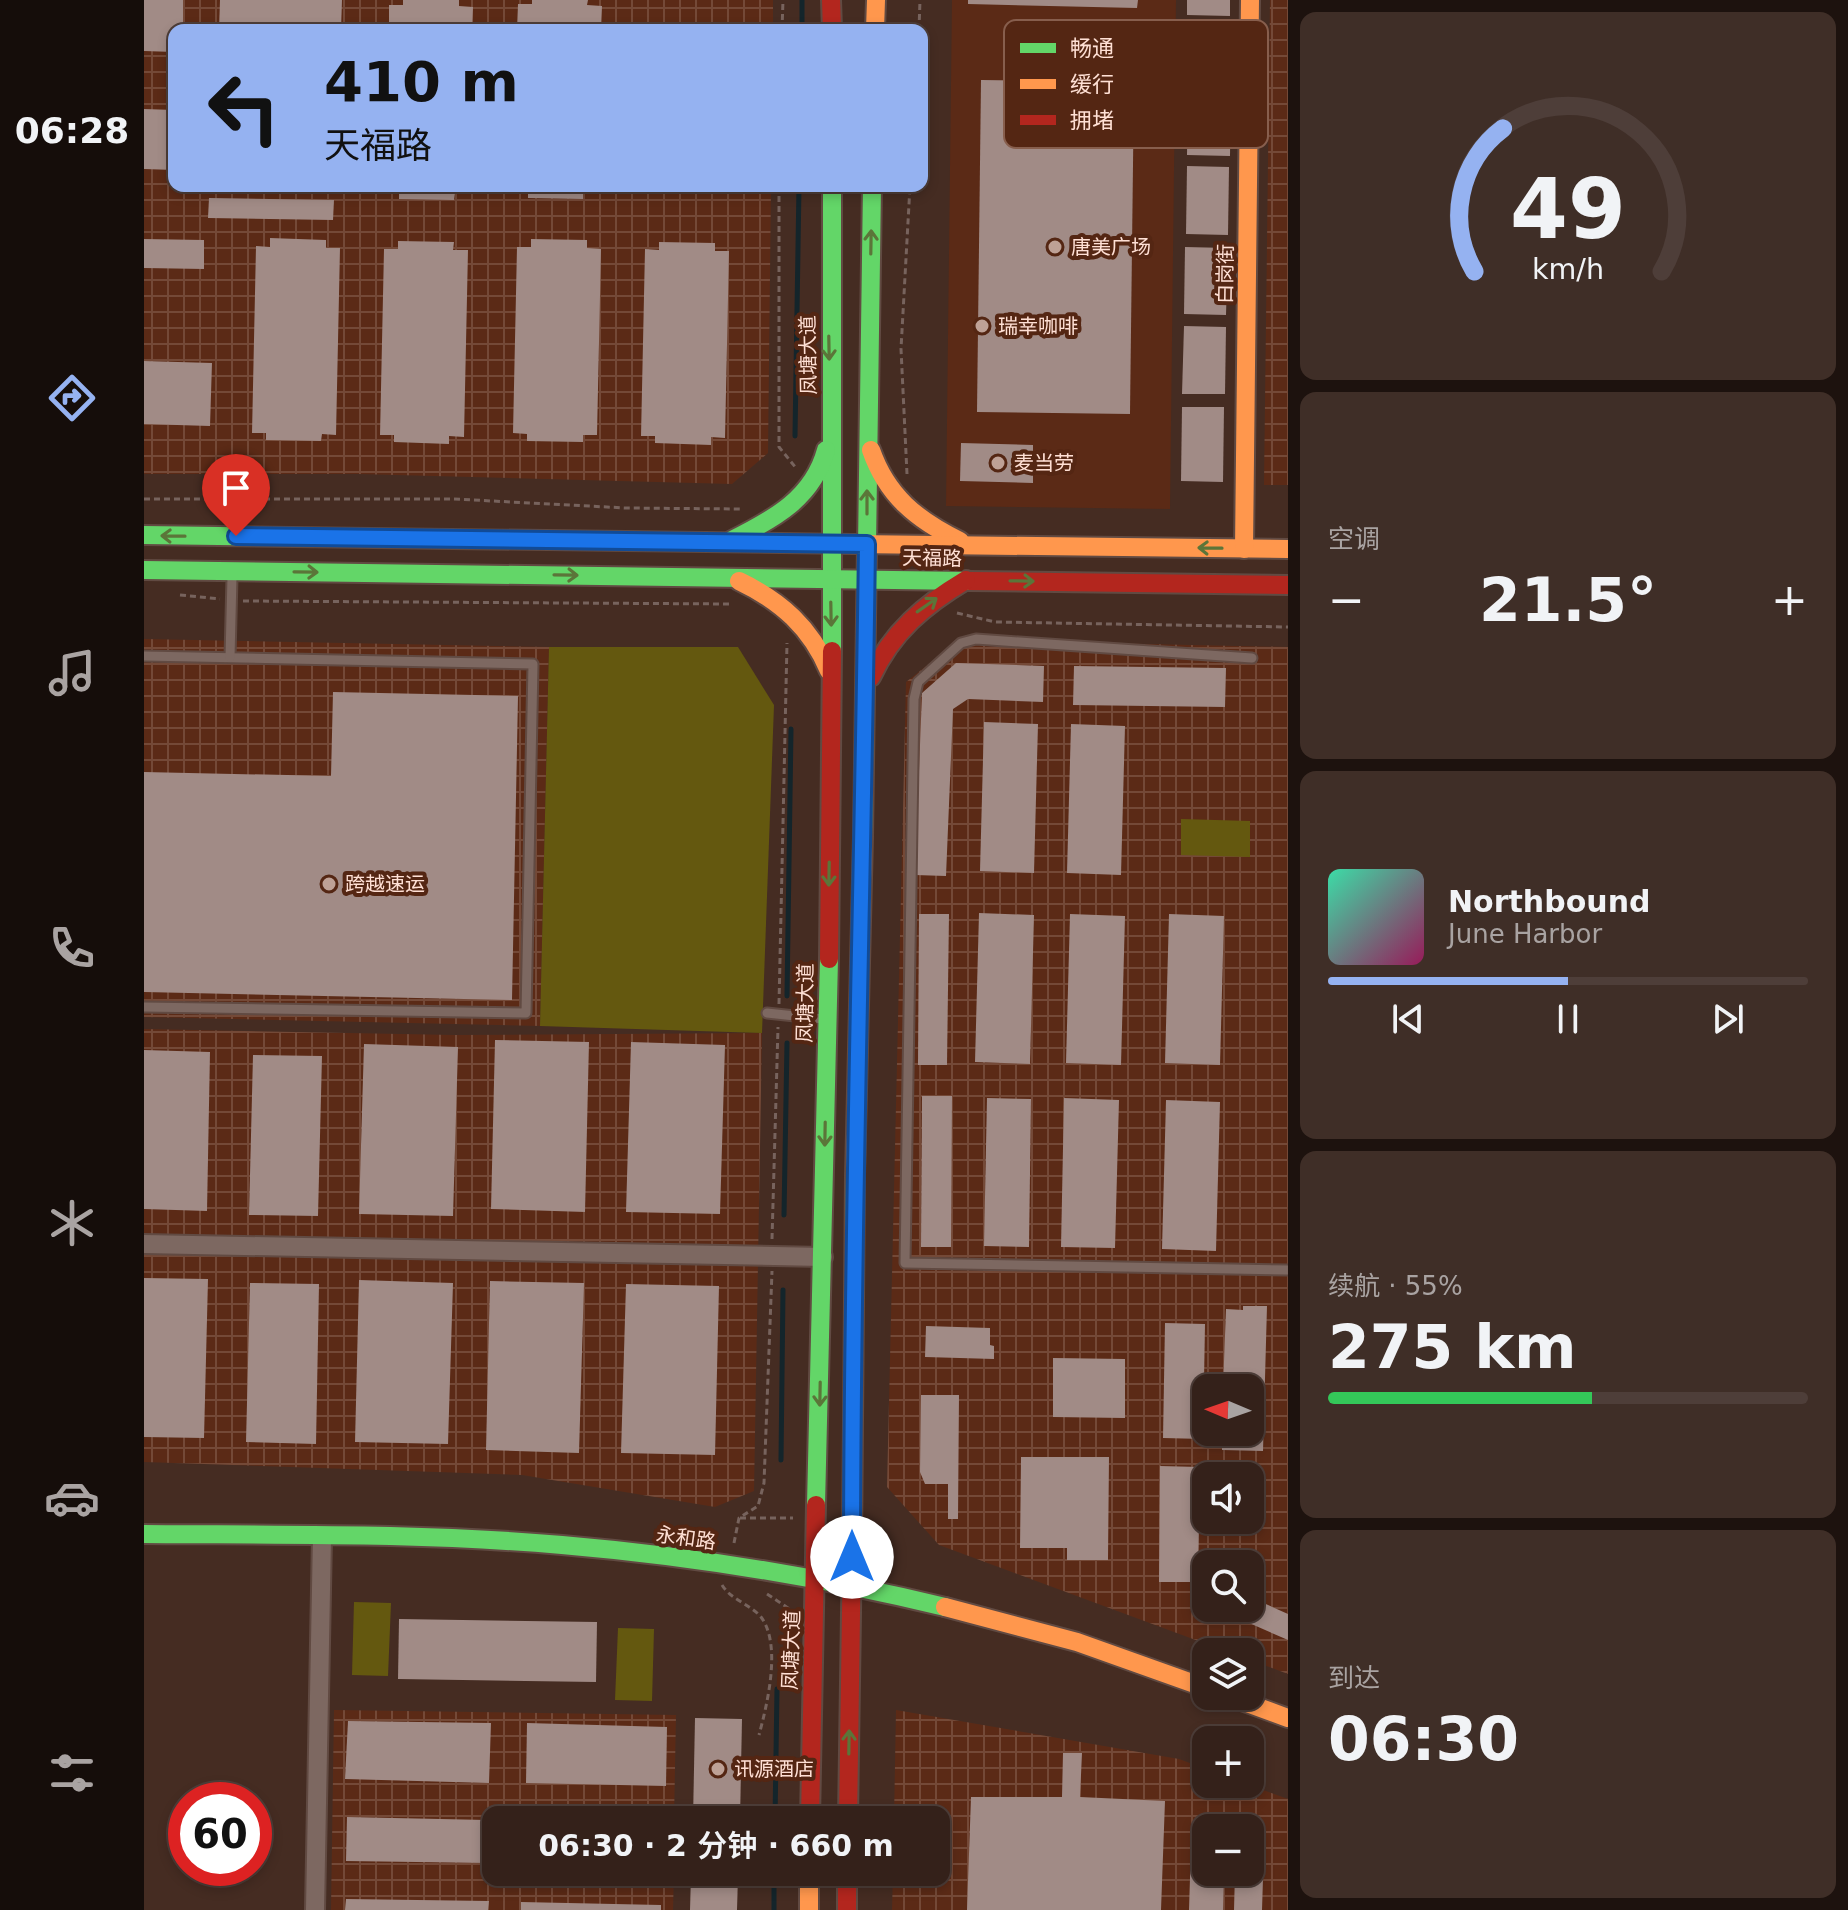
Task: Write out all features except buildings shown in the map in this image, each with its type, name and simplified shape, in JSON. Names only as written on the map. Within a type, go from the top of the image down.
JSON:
[{"type":"main road","points":[[831,0],[832,24]]},
{"type":"main road","points":[[875,24],[876,0]]},
{"type":"main road","name":"白岗街","points":[[1250,0],[1250,20]]},
{"type":"main road","name":"白岗街","points":[[1244,549],[1248,148]]},
{"type":"main road","name":"凤塘大道","points":[[810,1806],[832,679],[829,322],[832,192]]},
{"type":"main road","points":[[848,1806],[853,1263],[867,686],[867,434],[872,192]]},
{"type":"main road","points":[[727,543],[789,507],[806,491],[825,457],[831,424]]},
{"type":"main road","points":[[867,434],[875,463],[887,487],[902,506],[921,521],[969,545]]},
{"type":"main road","name":"天福路","points":[[144,535],[1288,549]]},
{"type":"main road","name":"天福路","points":[[144,570],[1288,585]]},
{"type":"main road","points":[[730,577],[761,590],[800,622],[815,641],[832,679]]},
{"type":"main road","points":[[867,686],[889,640],[904,623],[920,609],[967,580]]},
{"type":"main road","name":"永和路","points":[[144,1534],[520,1543],[659,1555],[815,1579],[959,1610],[1061,1638],[1192,1683]]},
{"type":"main road","points":[[1264,1709],[1288,1718]]},
{"type":"main road","points":[[809,1886],[809,1910]]},
{"type":"main road","points":[[847,1886],[847,1910]]},
{"type":"street","points":[[144,1244],[823,1257]]},
{"type":"street","points":[[315,1910],[322,1536]]},
{"type":"lane","points":[[230,657],[232,571]]},
{"type":"lane","points":[[1252,658],[976,639],[961,643],[918,682],[914,699],[905,1263],[1288,1270]]},
{"type":"lane","points":[[144,656],[533,664],[526,1013],[144,1007]]},
{"type":"lane","points":[[767,1013],[827,1019]]},
{"type":"path","points":[[782,24],[783,0]]},
{"type":"path","points":[[919,24],[920,0]]},
{"type":"path","points":[[779,192],[779,447],[801,473],[806,491]]},
{"type":"path","points":[[902,506],[908,480],[901,349],[910,192]]},
{"type":"path","points":[[144,499],[454,499],[626,508],[741,509]]},
{"type":"path","points":[[173,594],[232,600],[735,604]]},
{"type":"path","points":[[955,613],[995,622],[1288,627]]},
{"type":"path","points":[[734,1550],[739,1518],[758,1506],[764,1483],[773,1256],[771,1216],[787,728],[787,629],[800,622]]},
{"type":"path","points":[[735,1586],[721,1583],[727,1592],[748,1604],[763,1619],[769,1637],[772,1672],[759,1735]]},
{"type":"path","points":[[764,1592],[795,1614]]},
{"type":"shaded area","points":[[144,0],[773,0],[773,24],[168,24],[168,192],[771,192],[768,453],[732,484],[358,474],[144,474]]},
{"type":"shaded area","name":"唐美广场","points":[[952,0],[1176,0],[1176,20],[1004,20],[1004,148],[1174,148],[1170,509],[946,506]]},
{"type":"shaded area","points":[[1270,0],[1288,0],[1288,485],[1264,485]]},
{"type":"shaded area","name":"跨越速运","points":[[144,639],[549,647],[540,1026],[144,1017]]},
{"type":"shaded area","points":[[959,640],[1288,647],[1288,1674],[1264,1665],[1264,1638],[1192,1639],[939,1545],[887,1487],[906,682]]},
{"type":"shaded area","points":[[549,647],[738,647],[774,705],[762,1033],[540,1026]]},
{"type":"shaded area","points":[[1181,819],[1250,821],[1250,857],[1181,855]]},
{"type":"shaded area","points":[[144,1029],[454,1035],[762,1033],[754,1491],[715,1507],[522,1475],[144,1462]]},
{"type":"shaded area","points":[[354,1602],[391,1603],[388,1676],[352,1675]]},
{"type":"shaded area","points":[[618,1628],[654,1629],[652,1701],[615,1700]]},
{"type":"shaded area","points":[[334,1710],[676,1715],[674,1806],[482,1806],[482,1886],[674,1886],[673,1910],[331,1910]]},
{"type":"shaded area","points":[[896,1710],[1179,1759],[1192,1764],[1192,1798],[1264,1798],[1264,1790],[1288,1799],[1288,1910],[892,1910],[893,1886],[950,1886],[950,1806],[894,1806]]},
{"type":"waterway","points":[[802,0],[802,24]]},
{"type":"waterway","points":[[795,436],[799,192]]},
{"type":"waterway","points":[[787,996],[791,729]]},
{"type":"waterway","points":[[784,1215],[787,1043]]},
{"type":"waterway","points":[[781,1460],[783,1290]]},
{"type":"waterway","points":[[775,1806],[777,1689]]},
{"type":"waterway","points":[[774,1886],[774,1910]]},
{"type":"traffic: fast","points":[[832,192],[832,651]]},
{"type":"traffic: fast","points":[[863,836],[872,192]]},
{"type":"traffic: fast","points":[[732,540],[777,515],[802,494],[820,467],[826,450]]},
{"type":"traffic: fast","points":[[144,535],[854,544]]},
{"type":"traffic: fast","points":[[144,570],[969,581]]},
{"type":"traffic: fast","points":[[816,1505],[829,959]]},
{"type":"traffic: fast","points":[[852,1544],[855,1176]]},
{"type":"traffic: fast","points":[[144,1534],[406,1537],[562,1545],[755,1569],[945,1607]]},
{"type":"traffic: slow","points":[[875,24],[876,0]]},
{"type":"traffic: slow","points":[[1250,0],[1250,20]]},
{"type":"traffic: slow","points":[[1244,549],[1248,148]]},
{"type":"traffic: slow","points":[[871,450],[886,481],[905,505],[960,541]]},
{"type":"traffic: slow","points":[[854,544],[1288,549]]},
{"type":"traffic: slow","points":[[739,581],[768,597],[793,617],[813,642],[829,671]]},
{"type":"traffic: slow","points":[[855,1176],[863,836]]},
{"type":"traffic: slow","points":[[945,1607],[1077,1642],[1192,1683]]},
{"type":"traffic: slow","points":[[1264,1709],[1288,1718]]},
{"type":"traffic: slow","points":[[809,1886],[809,1910]]},
{"type":"traffic: jam","points":[[831,0],[832,24]]},
{"type":"traffic: jam","points":[[871,677],[899,633],[936,599],[966,580]]},
{"type":"traffic: jam","points":[[969,581],[1288,585]]},
{"type":"traffic: jam","points":[[829,959],[832,651]]},
{"type":"traffic: jam","points":[[810,1806],[816,1505]]},
{"type":"traffic: jam","points":[[848,1806],[852,1544]]},
{"type":"traffic: jam","points":[[847,1886],[847,1910]]},
{"type":"place","name":"唐美广场","points":[[1055,247]]},
{"type":"place","name":"瑞幸咖啡","points":[[982,326]]},
{"type":"place","name":"麦当劳","points":[[998,463]]},
{"type":"place","name":"跨越速运","points":[[329,884]]},
{"type":"place","name":"讯源酒店","points":[[718,1769]]},
{"type":"route","points":[[236,536],[867,544],[867,686],[853,1278],[852,1557]]}]
